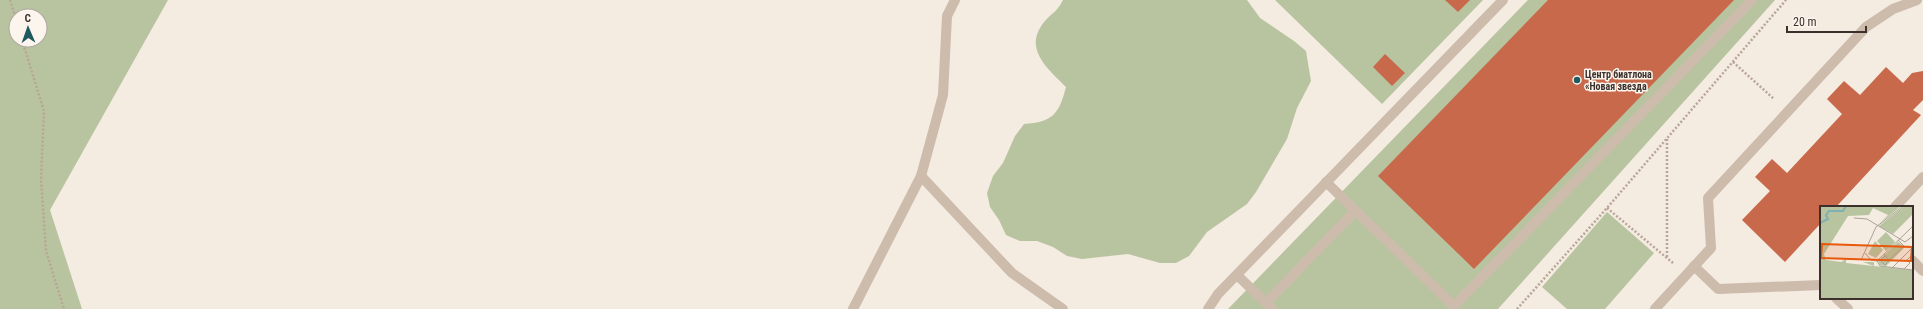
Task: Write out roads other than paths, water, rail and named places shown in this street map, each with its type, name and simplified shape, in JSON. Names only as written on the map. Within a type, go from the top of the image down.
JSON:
[{"type":"street","points":[[853,309],[921,176],[943,95],[947,16],[955,0]]},
{"type":"street","points":[[1208,309],[1218,294],[1504,0]]},
{"type":"street","points":[[1326,182],[1453,308],[1752,0]]},
{"type":"street","points":[[1655,309],[1711,248],[1708,198],[1866,27],[1893,9],[1918,0]]},
{"type":"street","points":[[921,176],[1012,273],[1064,309]]},
{"type":"street","points":[[1896,206],[1923,177]]},
{"type":"street","points":[[1237,275],[1269,306],[1355,211]]},
{"type":"street","points":[[1913,261],[1923,271]]},
{"type":"street","points":[[1694,266],[1718,289],[1820,285]]},
{"type":"street","points":[[1837,299],[1848,309]]},
{"type":"place","name":"Центр биатлона «Новая звезда","points":[[1577,80]]}]
